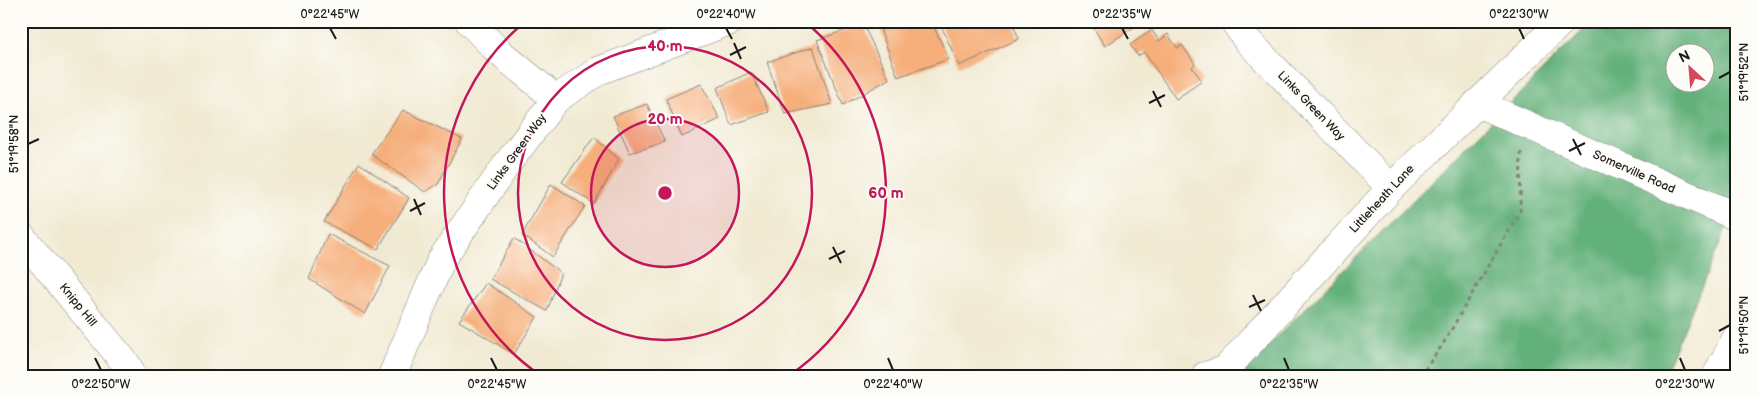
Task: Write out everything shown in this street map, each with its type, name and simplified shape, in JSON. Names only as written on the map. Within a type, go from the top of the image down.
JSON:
[{"type":"street","points":[[469,21],[499,52],[556,99]]},
{"type":"street","name":"Links Green Way","points":[[392,376],[441,260],[507,164],[556,99],[598,71],[730,21]]},
{"type":"street","name":"Links Green Way","points":[[1234,21],[1247,40],[1391,188]]},
{"type":"street","name":"Littleheath Lane","points":[[1205,376],[1225,370],[1391,188],[1562,21]]},
{"type":"street","name":"Somerville Road","points":[[1477,103],[1737,217]]},
{"type":"street","name":"Knipp Hill","points":[[21,236],[127,365],[133,376]]},
{"type":"street","points":[[1716,376],[1737,338]]},
{"type":"path","points":[[1420,376],[1443,344],[1520,211],[1520,160],[1524,124]]},
{"type":"green space","points":[[1592,21],[1737,21],[1737,203],[1664,376],[1238,376]]},
{"type":"building","points":[[877,21],[931,21],[949,59],[898,77]]},
{"type":"building","points":[[939,21],[1012,21],[1019,39],[959,66]]},
{"type":"building","points":[[1089,21],[1143,21],[1105,46]]},
{"type":"building","points":[[863,24],[889,79],[843,105],[817,40]]},
{"type":"building","points":[[1152,30],[1159,41],[1168,34],[1177,48],[1182,45],[1195,64],[1192,67],[1202,81],[1176,99],[1144,52],[1138,56],[1130,45]]},
{"type":"building","points":[[813,47],[832,104],[785,114],[767,62]]},
{"type":"building","points":[[751,72],[769,112],[731,125],[717,88]]},
{"type":"building","points":[[701,84],[720,119],[682,137],[666,99]]},
{"type":"building","points":[[647,104],[665,142],[630,153],[613,116]]},
{"type":"building","points":[[403,110],[462,139],[438,184],[425,192],[371,154]]},
{"type":"building","points":[[594,137],[619,159],[594,204],[562,182]]},
{"type":"building","points":[[359,163],[409,198],[378,249],[324,222]]},
{"type":"building","points":[[551,184],[585,206],[553,257],[522,235]]},
{"type":"building","points":[[328,234],[390,266],[365,314],[309,279]]},
{"type":"building","points":[[514,238],[561,273],[547,311],[490,279]]},
{"type":"building","points":[[486,283],[537,317],[514,354],[459,321]]}]
